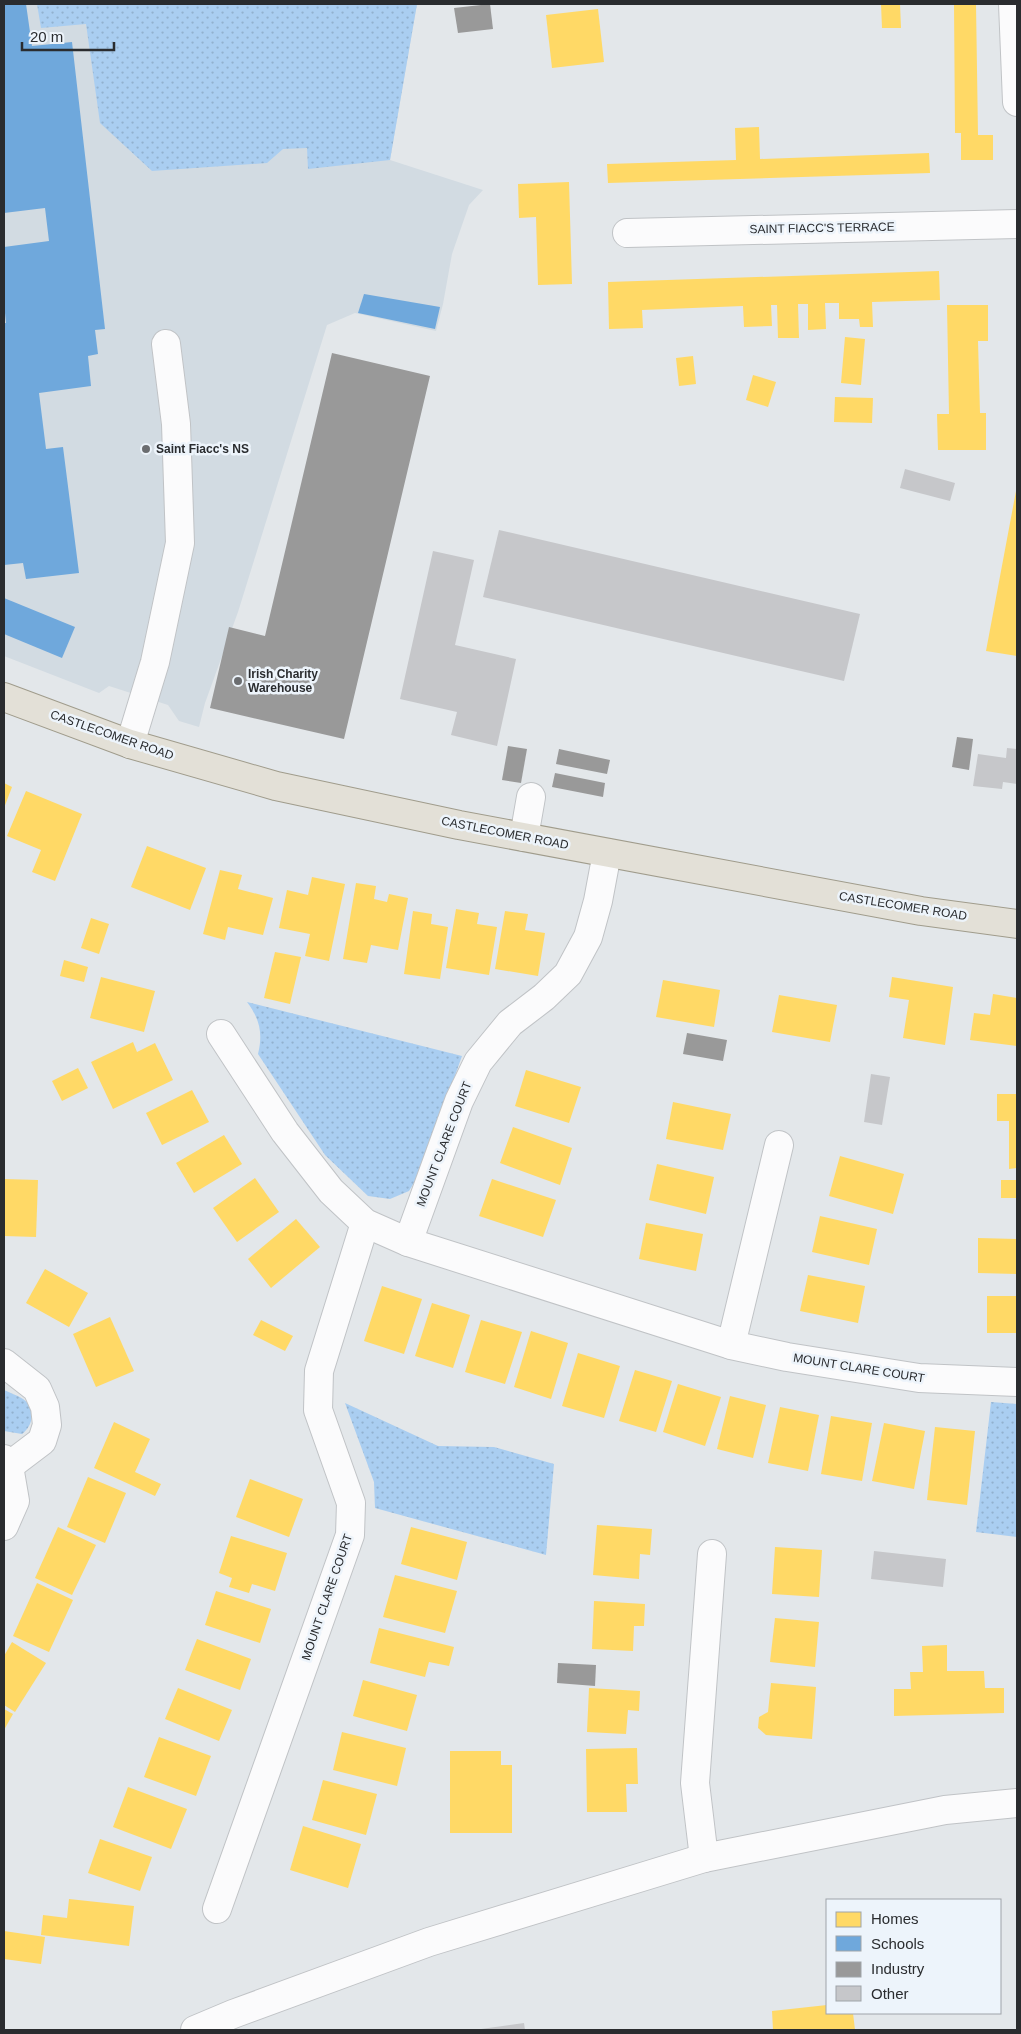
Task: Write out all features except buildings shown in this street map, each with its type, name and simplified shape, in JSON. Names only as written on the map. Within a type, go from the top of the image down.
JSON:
[{"type":"main road","name":"CASTLECOMER ROAD","points":[[4,697],[130,744],[276,786],[459,825],[607,853],[920,911],[1017,924]]},
{"type":"street","points":[[1013,4],[1017,102]]},
{"type":"street","name":"SAINT FIACC'S TERRACE","points":[[627,233],[1017,224]]},
{"type":"street","points":[[130,744],[156,662],[180,543],[176,424],[166,344]]},
{"type":"street","points":[[524,837],[530,798]]},
{"type":"street","name":"MOUNT CLARE COURT","points":[[408,1242],[458,1101],[478,1062],[510,1023],[544,997],[568,974],[588,936],[598,901],[607,853]]},
{"type":"street","name":"MOUNT CLARE COURT","points":[[221,1034],[285,1132],[331,1191],[365,1223],[408,1242],[731,1345],[787,1357],[919,1378],[1017,1382]]},
{"type":"street","points":[[731,1345],[779,1145]]},
{"type":"street","name":"MOUNT CLARE COURT","points":[[218,1909],[350,1535],[352,1502],[318,1410],[319,1371],[365,1223]]},
{"type":"street","points":[[4,1363],[37,1389],[45,1408],[47,1424],[42,1441],[6,1462],[15,1501],[4,1526]]},
{"type":"street","points":[[704,1858],[695,1783],[712,1554]]},
{"type":"street","points":[[195,2030],[233,2014],[429,1942],[704,1858],[945,1810],[1017,1803]]},
{"type":"shaded area","name":"Saint Fiacc's NS","points":[[4,4],[417,4],[390,160],[483,190],[469,205],[452,254],[436,331],[355,313],[327,325],[238,612],[205,703],[199,727],[179,721],[168,705],[109,686],[99,693],[4,656]]},
{"type":"shaded area","points":[[37,4],[417,4],[390,160],[308,169],[307,148],[283,149],[267,163],[152,171],[100,123],[86,24],[41,28]]},
{"type":"shaded area","points":[[247,1002],[462,1056],[420,1173],[409,1191],[390,1199],[368,1196],[325,1155],[258,1054],[260,1033],[258,1021]]},
{"type":"shaded area","points":[[4,1390],[23,1399],[30,1407],[32,1412],[31,1421],[22,1434],[4,1431]]},
{"type":"shaded area","points":[[991,1402],[1017,1404],[1017,1537],[976,1532]]},
{"type":"shaded area","points":[[345,1403],[438,1446],[494,1447],[554,1464],[546,1555],[375,1508],[374,1482]]},
{"type":"place","name":"Saint Fiacc's NS","points":[[146,449]]},
{"type":"place","name":"Irish Charity Warehouse","points":[[238,681]]}]
